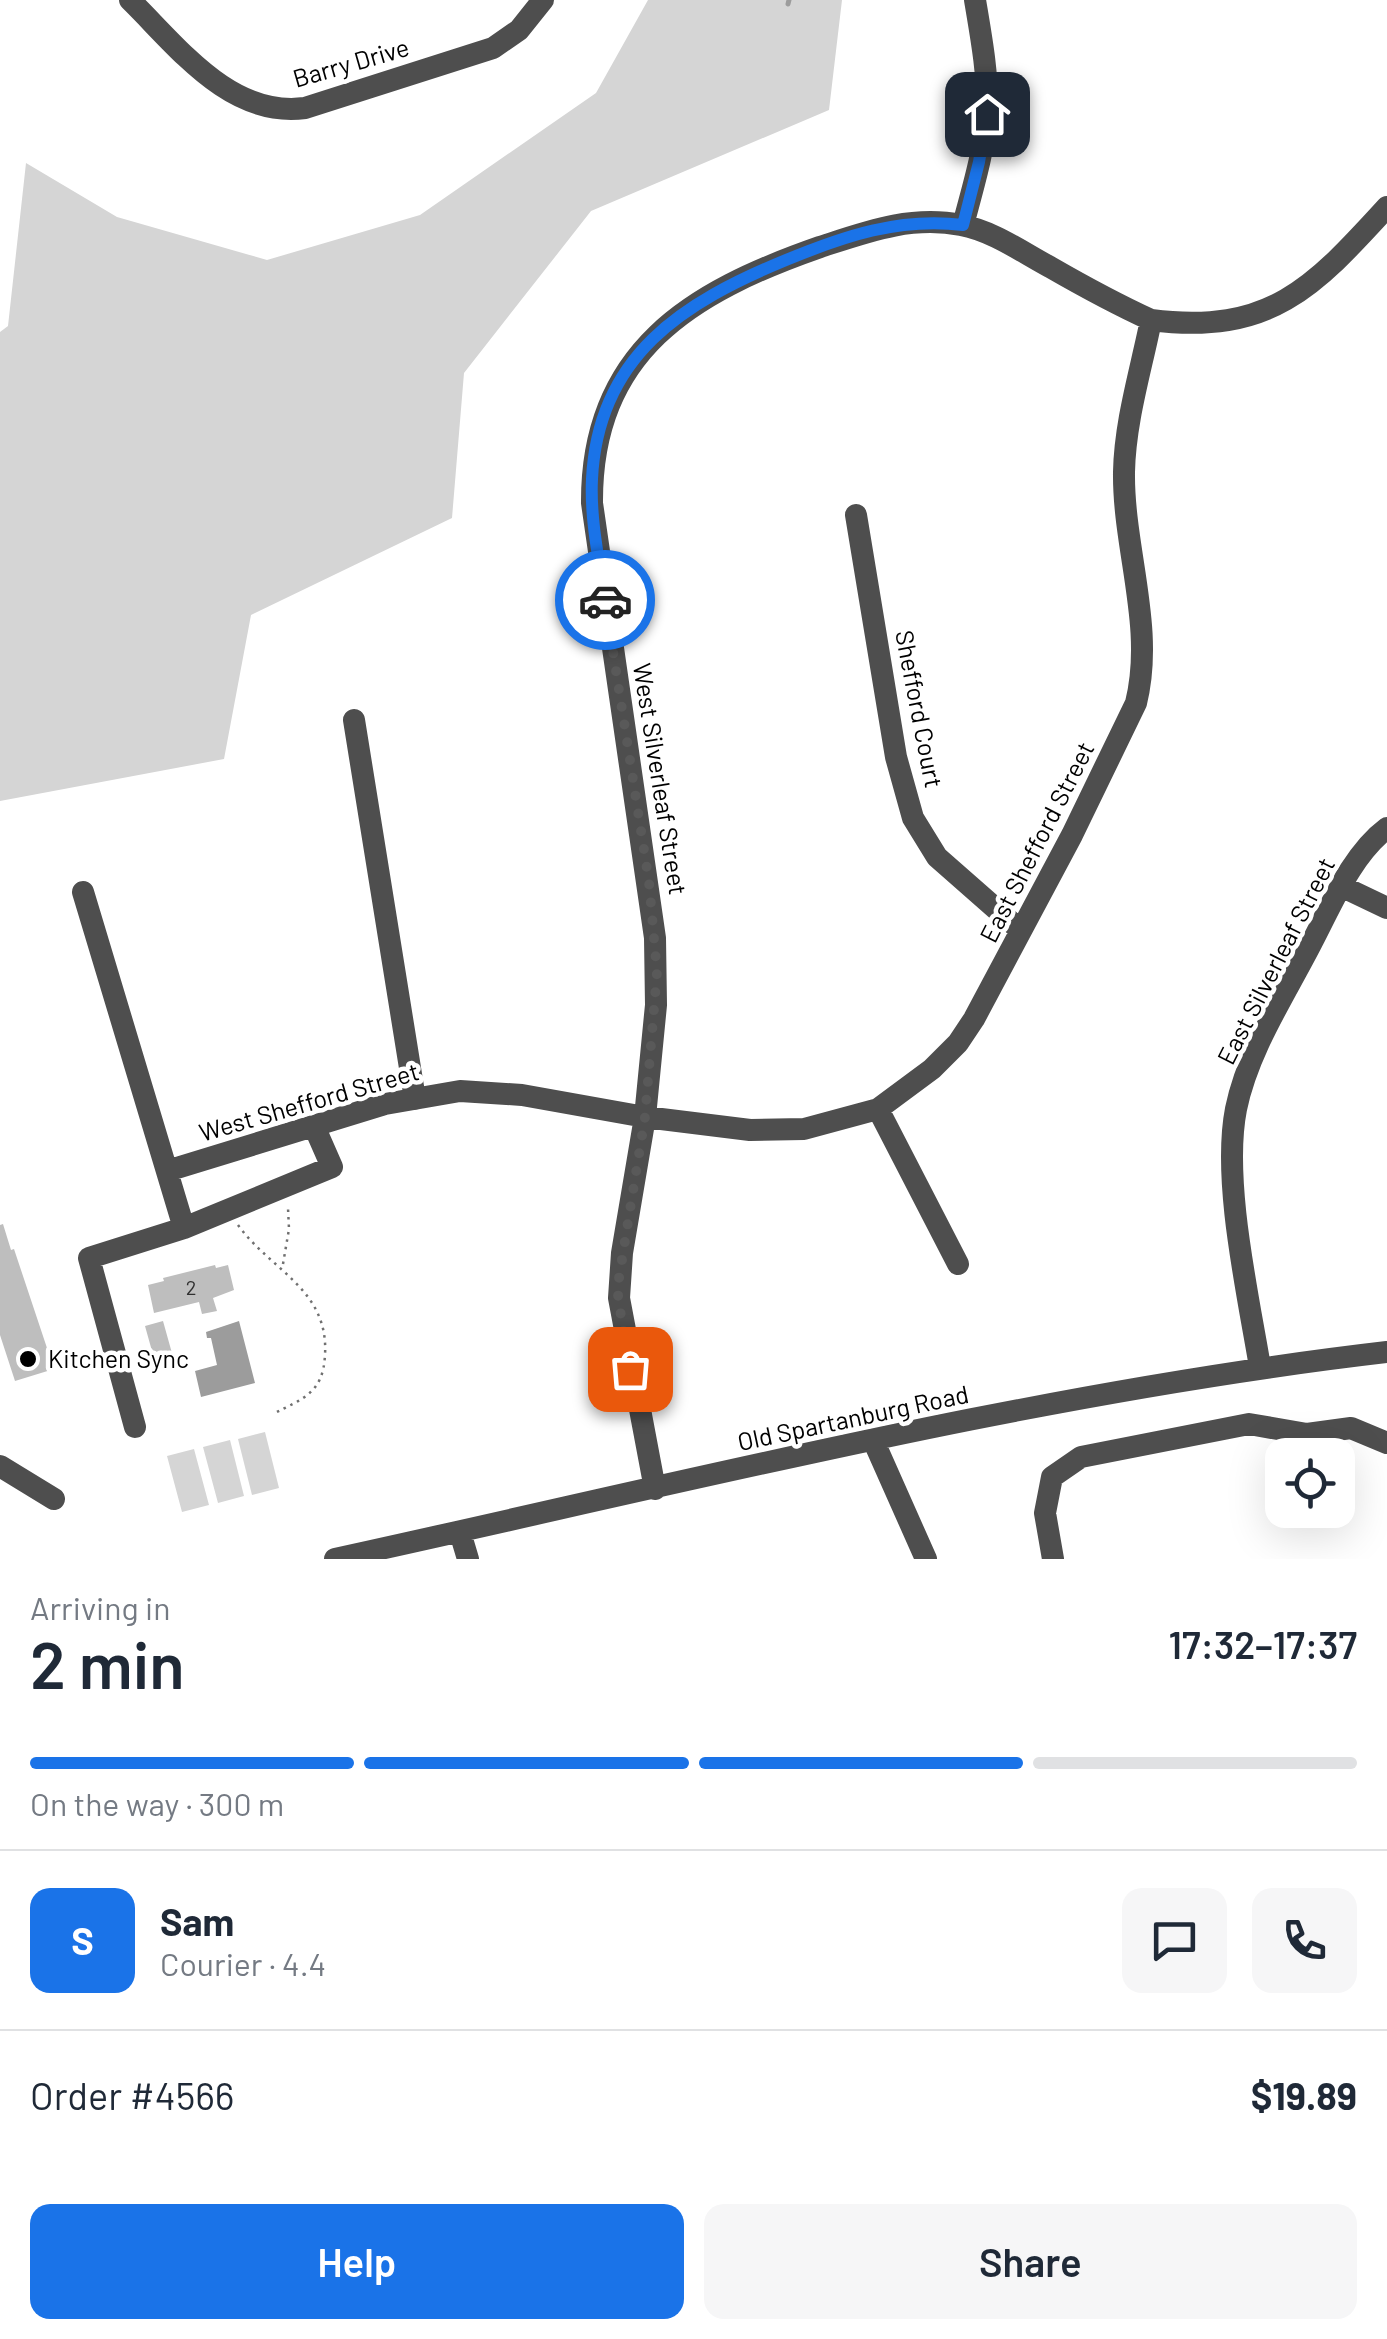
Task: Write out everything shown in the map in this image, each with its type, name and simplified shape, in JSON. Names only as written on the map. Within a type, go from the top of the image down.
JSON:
[{"type":"street","name":"Barry Drive","points":[[130,0],[220,85],[250,102],[294,110],[493,48],[519,30],[543,0]]},
{"type":"street","points":[[963,225],[987,114],[975,0]]},
{"type":"street","points":[[1151,320],[1180,324],[1233,319],[1280,303],[1333,266],[1387,206]]},
{"type":"street","name":"West Silverleaf Street","points":[[655,1489],[618,1298],[645,1117],[656,1005],[656,938],[594,526],[592,480],[602,422],[620,384],[650,341],[681,313],[710,294],[798,255],[878,228],[932,221],[963,225],[993,236],[1151,320]]},
{"type":"street","name":"East Shefford Street","points":[[645,1117],[781,1131],[824,1126],[878,1110],[932,1069],[958,1042],[989,992],[1124,732],[1141,684],[1142,635],[1126,520],[1124,472],[1130,417],[1151,320]]},
{"type":"street","name":"Shefford Court","points":[[856,514],[896,757],[914,818],[937,856],[1020,930]]},
{"type":"street","points":[[354,720],[415,1099]]},
{"type":"street","name":"East Silverleaf Street","points":[[1260,1367],[1234,1182],[1236,1110],[1261,1040],[1342,886],[1365,849],[1387,828]]},
{"type":"street","points":[[1342,886],[1387,908]]},
{"type":"street","points":[[83,892],[184,1228]]},
{"type":"street","name":"West Shefford Street","points":[[166,1171],[314,1126],[460,1091],[491,1091],[645,1117]]},
{"type":"street","points":[[878,1110],[958,1264]]},
{"type":"street","points":[[134,1427],[89,1258],[184,1228],[332,1167],[314,1126]]},
{"type":"street","name":"Old Spartanburg Road","points":[[335,1559],[1046,1405],[1260,1367],[1387,1352]]},
{"type":"street","points":[[1053,1559],[1045,1513],[1052,1477],[1081,1457],[1249,1424],[1307,1434],[1351,1428],[1387,1443]]},
{"type":"street","points":[[874,1442],[926,1559]]},
{"type":"street","points":[[0,1466],[54,1498]]},
{"type":"street","points":[[460,1532],[468,1559]]},
{"type":"path","points":[[282,1268],[288,1228],[286,1186]]},
{"type":"path","points":[[228,1211],[246,1236],[282,1268],[319,1314],[326,1338],[324,1374],[317,1388],[273,1414]]},
{"type":"shaded area","points":[[648,0],[842,0],[829,110],[591,211],[464,373],[452,518],[251,615],[224,759],[0,801],[0,332],[8,326],[26,163],[117,217],[267,260],[420,215],[596,93]]},
{"type":"shaded area","points":[[239,1321],[255,1383],[201,1397],[195,1371],[217,1365],[206,1332]]},
{"type":"shaded area","points":[[265,1432],[279,1488],[252,1495],[238,1439]]},
{"type":"shaded area","points":[[230,1440],[244,1496],[218,1503],[203,1447]]},
{"type":"shaded area","points":[[194,1449],[209,1505],[182,1512],[167,1456]]},
{"type":"building","points":[[3,1224],[54,1369],[15,1381],[0,1335]]},
{"type":"building","points":[[215,1265],[228,1265],[234,1290],[213,1298],[217,1311],[202,1314],[199,1302],[154,1313],[148,1285]]},
{"type":"building","points":[[163,1321],[175,1364],[157,1369],[145,1326]]},
{"type":"waterway","points":[[788,4],[789,0]]},
{"type":"way so far","points":[[605,600],[656,938],[656,1005],[645,1117],[619,1278],[618,1298],[630,1369]]},
{"type":"place","name":"Kitchen Sync","points":[[28,1359]]},
{"type":"route","points":[[605,600],[592,503],[594,459],[610,402],[640,352],[662,328],[710,294],[798,255],[878,228],[932,221],[963,225],[987,114]]}]
